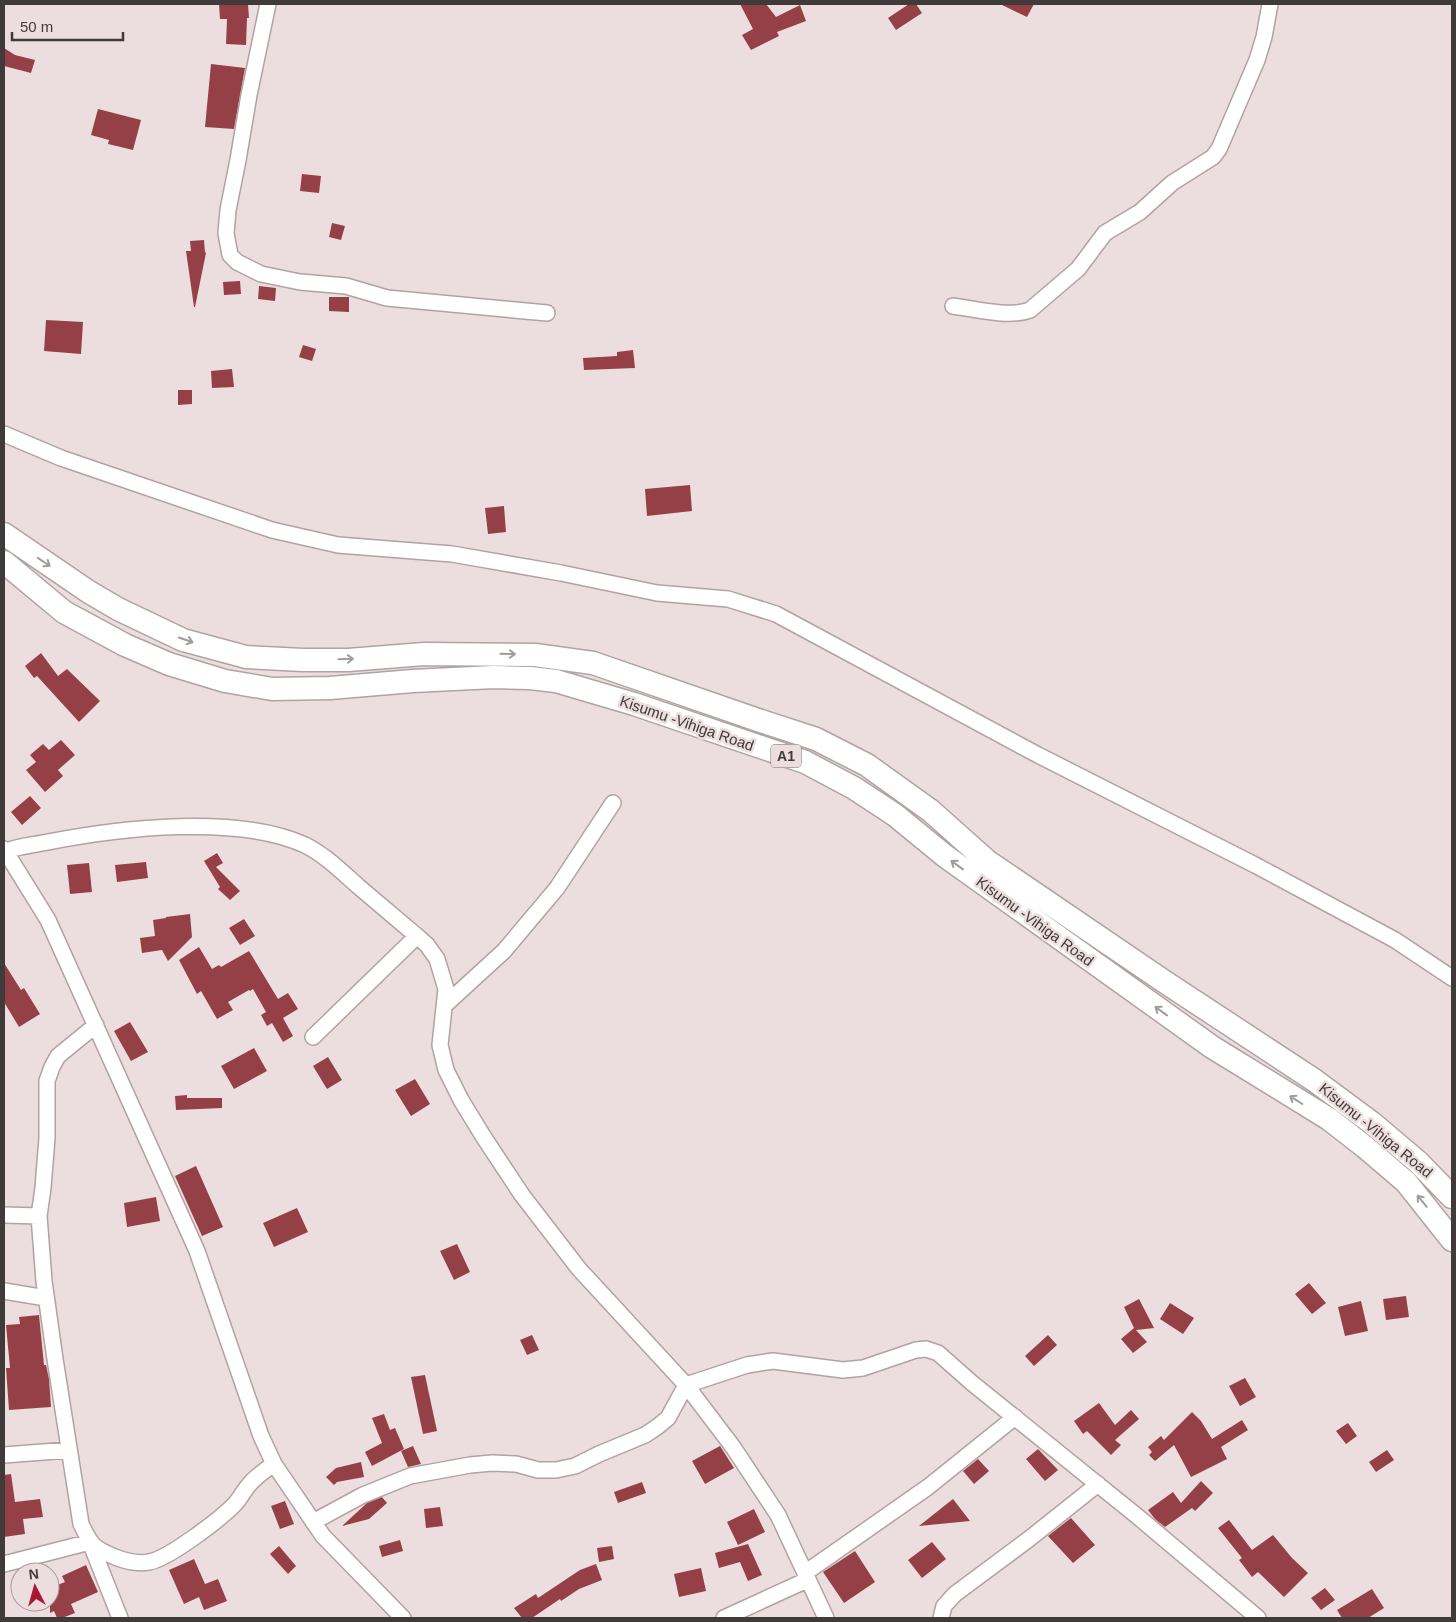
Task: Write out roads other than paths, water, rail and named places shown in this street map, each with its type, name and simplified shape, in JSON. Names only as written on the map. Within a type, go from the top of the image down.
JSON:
[{"type":"highway","name":"Kisumu -Vihiga Road","points":[[4,534],[89,592],[118,609],[183,640],[246,657],[348,660],[424,654],[526,655],[593,663],[761,722],[816,739],[867,765],[931,811],[987,861],[1314,1080],[1372,1123],[1418,1162],[1452,1197]]},
{"type":"highway","name":"Kisumu -Vihiga Road","points":[[4,562],[64,612],[125,645],[168,664],[225,681],[272,689],[330,688],[494,677],[556,681],[634,704],[805,762],[854,788],[895,815],[945,856],[1212,1047],[1329,1120],[1365,1147],[1406,1182],[1452,1240]]},
{"type":"street","points":[[268,4],[228,210],[226,233],[230,255],[237,262],[260,274],[300,282],[346,286],[387,298],[547,312]]},
{"type":"street","points":[[954,306],[1013,314],[1030,310],[1078,269],[1105,233],[1140,212],[1172,183],[1213,157],[1224,139],[1257,60],[1264,37],[1270,4]]},
{"type":"street","points":[[4,434],[70,461],[263,527],[338,545],[452,554],[561,573],[656,593],[728,599],[776,614],[1030,750],[1255,864],[1395,940],[1452,978]]},
{"type":"street","points":[[445,1005],[504,951],[551,895],[613,803]]},
{"type":"street","points":[[403,1618],[323,1536],[274,1464],[258,1428],[197,1250],[48,920],[4,851],[120,830],[172,827],[246,829],[284,836],[307,846],[326,859],[427,945],[437,959],[446,989],[440,1032],[442,1058],[461,1100],[482,1136],[522,1195],[579,1269],[686,1385],[733,1447],[778,1515],[826,1618]]},
{"type":"street","points":[[313,1037],[417,936]]},
{"type":"street","points":[[96,1024],[58,1056],[47,1081],[47,1138],[39,1216],[46,1298],[81,1524],[120,1618]]},
{"type":"street","points":[[4,1215],[39,1216]]},
{"type":"street","points":[[4,1291],[46,1298]]},
{"type":"street","points":[[313,1522],[363,1494],[410,1476],[492,1463],[516,1464],[538,1470],[556,1470],[575,1466],[645,1435],[657,1427],[668,1418],[686,1385],[747,1365],[773,1361],[844,1370],[863,1368],[901,1354],[926,1349],[938,1353],[1014,1417],[1138,1516],[1258,1618]]},
{"type":"street","points":[[724,1618],[806,1576],[928,1487],[1014,1417]]},
{"type":"street","points":[[4,1455],[69,1450]]},
{"type":"street","points":[[90,1542],[101,1551],[140,1564],[163,1558],[199,1533],[234,1505],[254,1480],[274,1464]]},
{"type":"street","points":[[941,1618],[944,1606],[955,1594],[1029,1539],[1098,1484]]},
{"type":"street","points":[[4,1564],[90,1542]]}]
